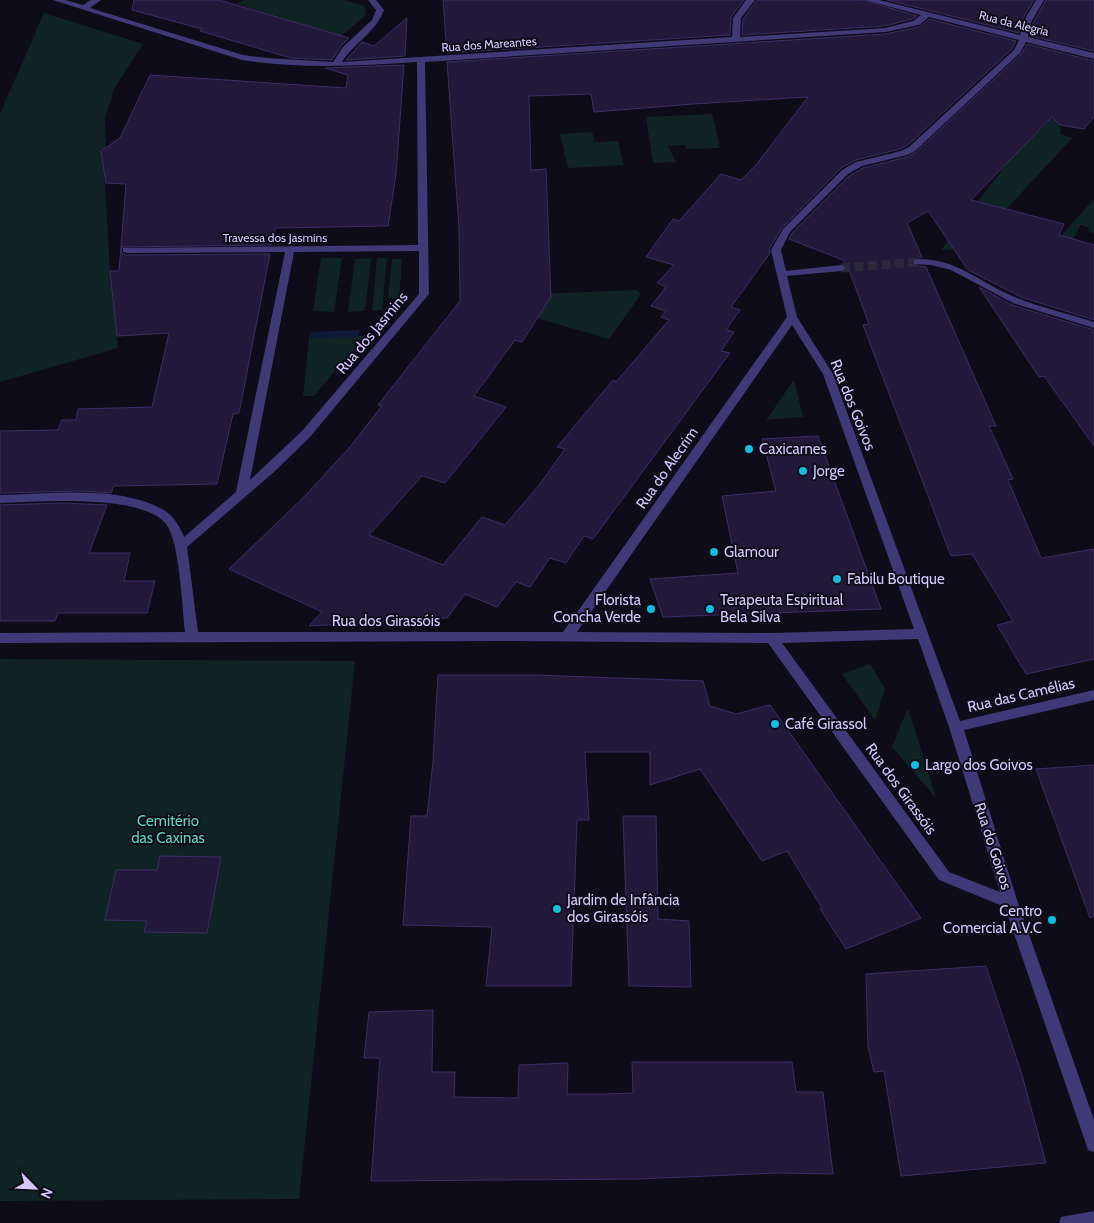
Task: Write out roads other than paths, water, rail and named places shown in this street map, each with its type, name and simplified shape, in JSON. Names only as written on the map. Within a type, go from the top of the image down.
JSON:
[{"type":"street","name":"Rua dos Mareantes","points":[[57,0],[242,57],[267,61],[336,65],[885,30],[916,23],[928,14]]},
{"type":"street","points":[[84,8],[97,0]]},
{"type":"street","points":[[336,65],[346,49],[376,21],[380,10],[372,0]]},
{"type":"street","points":[[736,40],[734,27],[741,10],[751,0]]},
{"type":"street","name":"Rua da Alegria","points":[[870,0],[1094,56]]},
{"type":"street","name":"Rua dos Goivos","points":[[921,634],[828,374],[792,317],[776,250],[786,231],[845,172],[859,164],[904,153],[912,149],[1017,51],[1024,38],[1026,24],[1040,0]]},
{"type":"street","name":"Rua dos Jasmins","points":[[181,546],[270,469],[306,434],[424,294],[421,61]]},
{"type":"street","name":"Travessa dos Jasmins","points":[[126,250],[424,248]]},
{"type":"street","points":[[242,493],[290,249]]},
{"type":"street","points":[[918,262],[939,262],[952,266],[1006,298],[1094,325]]},
{"type":"street","points":[[782,274],[841,268]]},
{"type":"street","name":"Rua do Alecrim","points":[[566,637],[792,317]]},
{"type":"street","points":[[0,499],[107,498],[127,501],[157,510],[170,521],[181,546],[192,638]]},
{"type":"street","name":"Rua dos Girassóis","points":[[0,638],[772,638],[921,634]]},
{"type":"street","name":"Rua do Goivos","points":[[921,634],[956,727],[1011,903],[1094,1144]]},
{"type":"street","name":"Rua dos Girassóis","points":[[772,638],[944,876],[1011,903]]},
{"type":"street","name":"Rua das Camélias","points":[[956,727],[1094,695]]},
{"type":"street","points":[[1067,1223],[1094,1219]]},
{"type":"water","points":[[360,330],[358,337],[309,338],[311,332]]},
{"type":"tunnel","points":[[841,268],[918,262]]},
{"type":"place","name":"Caxicarnes","points":[[749,449]]},
{"type":"place","name":"Jorge","points":[[803,471]]},
{"type":"place","name":"Glamour","points":[[714,552]]},
{"type":"place","name":"Fabilu Boutique","points":[[837,579]]},
{"type":"place","name":"Florista Concha Verde","points":[[651,609]]},
{"type":"place","name":"Terapeuta Espiritual Bela Silva","points":[[710,609]]},
{"type":"place","name":"Café Girassol","points":[[775,724]]},
{"type":"place","name":"Largo dos Goivos","points":[[915,765]]},
{"type":"place","name":"Jardim de Infância dos Girassóis","points":[[557,909]]},
{"type":"place","name":"Centro Comercial A.V.C","points":[[1052,920]]},
{"type":"park label","name":"Cemitério das Caxinas","points":[[168,830]]}]
